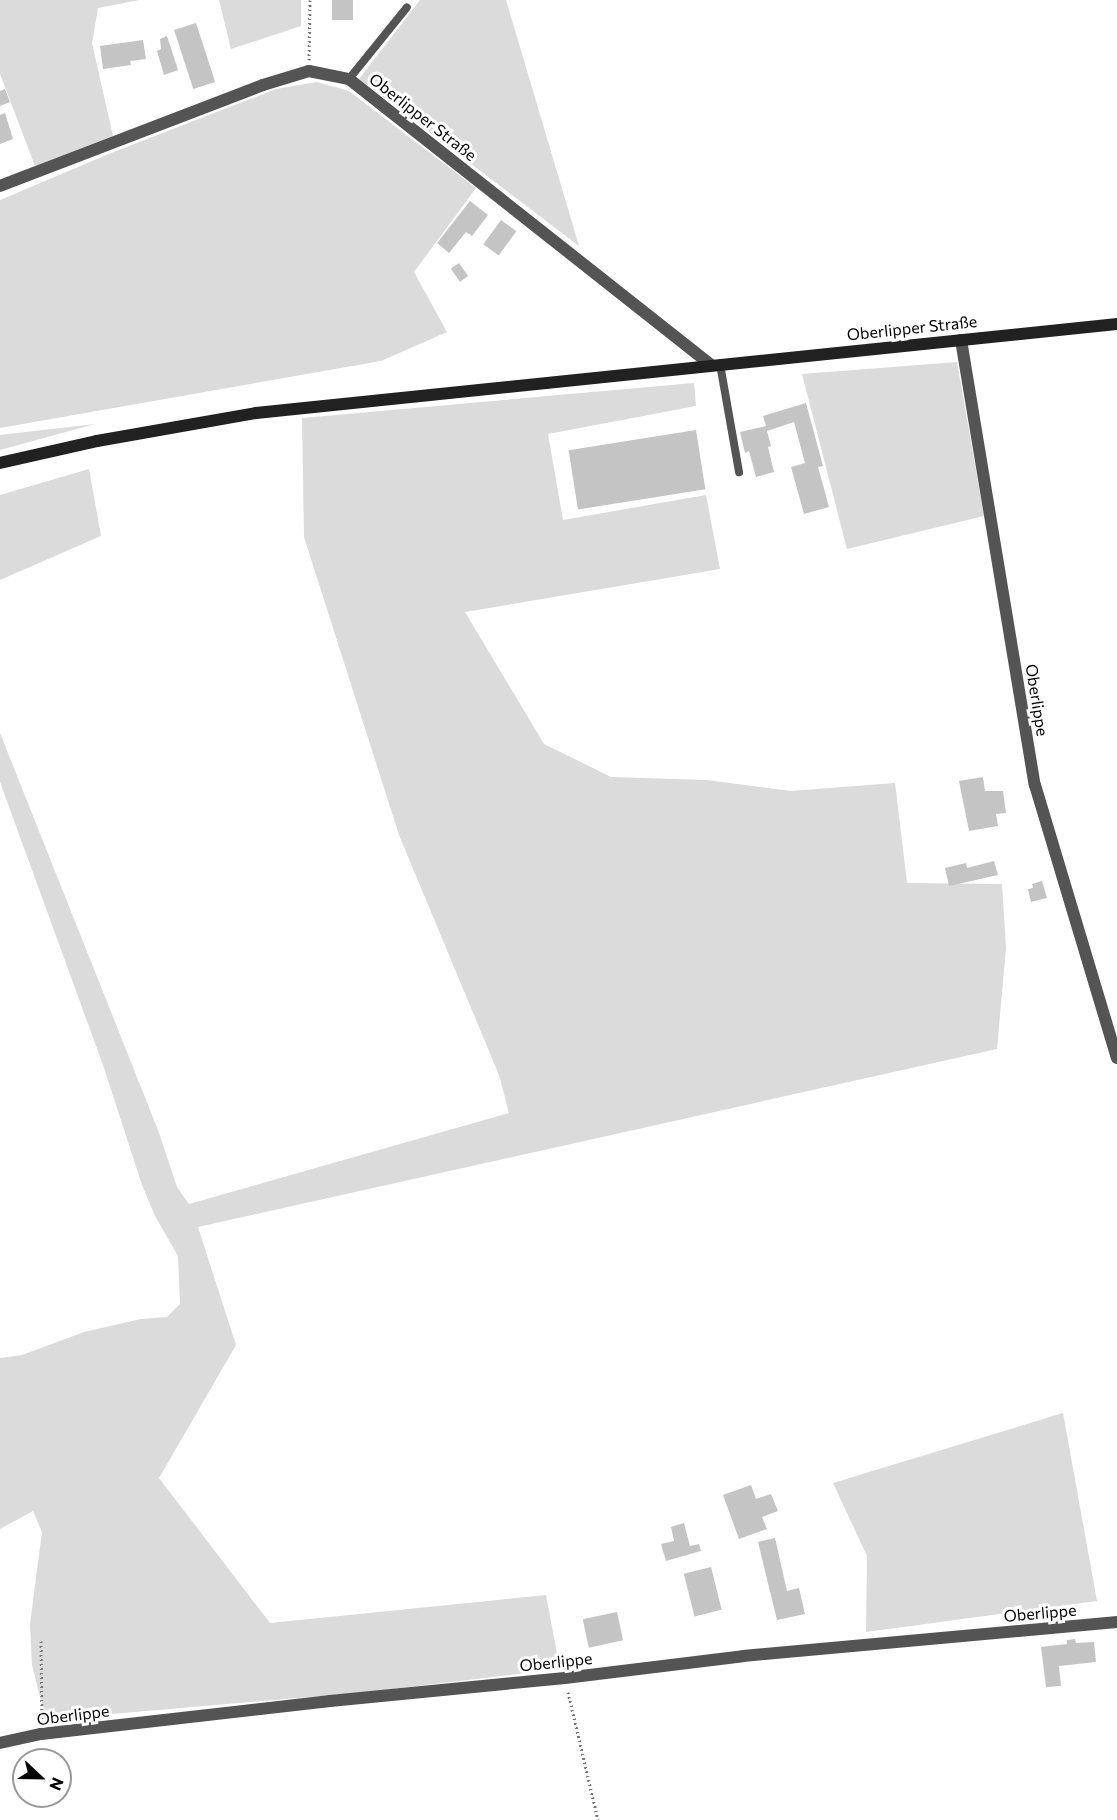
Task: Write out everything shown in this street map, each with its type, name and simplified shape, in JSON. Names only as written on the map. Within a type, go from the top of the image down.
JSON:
[{"type":"street","name":"Oberlipper Straße","points":[[0,186],[263,85],[309,71],[349,79],[716,365]]},
{"type":"street","name":"Oberlipper Straße","points":[[0,463],[97,441],[256,413],[1117,324]]},
{"type":"street","name":"Oberlippe","points":[[962,340],[1035,785],[1117,1058]]},
{"type":"street","name":"Oberlippe","points":[[0,1743],[41,1734],[330,1701],[565,1678],[752,1655],[1117,1622]]},
{"type":"lane","points":[[349,79],[407,8]]},
{"type":"lane","points":[[716,365],[739,472]]},
{"type":"path","points":[[309,71],[310,0]]},
{"type":"path","points":[[40,1641],[43,1685],[41,1734]]},
{"type":"path","points":[[565,1678],[598,1820]]},
{"type":"shaded area","points":[[0,0],[139,0],[98,8],[92,43],[113,136],[35,166],[0,74]]},
{"type":"shaded area","points":[[219,0],[301,0],[301,26],[231,49]]},
{"type":"shaded area","points":[[420,0],[506,0],[579,246],[359,79]]},
{"type":"shaded area","points":[[317,82],[349,91],[476,188],[414,272],[447,332],[381,361],[0,428],[0,200],[116,151],[276,89]]},
{"type":"shaded area","points":[[957,362],[984,516],[847,549],[802,374]]},
{"type":"shaded area","points":[[694,383],[696,406],[548,434],[563,520],[706,495],[720,569],[465,612],[544,744],[611,777],[707,780],[790,791],[895,783],[907,883],[1002,884],[1006,948],[997,1049],[198,1227],[236,1345],[159,1478],[270,1623],[546,1595],[560,1669],[367,1692],[54,1719],[42,1705],[32,1665],[30,1624],[42,1532],[33,1511],[0,1529],[0,1358],[22,1355],[84,1332],[141,1319],[167,1317],[180,1304],[178,1256],[155,1216],[142,1185],[103,1065],[0,782],[0,733],[158,1130],[177,1187],[189,1204],[509,1113],[499,1075],[399,835],[304,537],[302,418]]},
{"type":"shaded area","points":[[95,424],[0,450],[0,435]]},
{"type":"shaded area","points":[[89,469],[101,536],[0,580],[0,495]]},
{"type":"shaded area","points":[[1063,1413],[1097,1601],[866,1632],[867,1556],[833,1483]]},
{"type":"building","points":[[332,0],[353,0],[353,20],[332,20]]},
{"type":"building","points":[[196,23],[215,82],[193,89],[174,30]]},
{"type":"building","points":[[167,36],[178,70],[164,75],[157,51],[161,49],[160,39]]},
{"type":"building","points":[[143,40],[146,59],[130,61],[131,65],[103,69],[100,46]]},
{"type":"building","points":[[5,89],[10,102],[0,106],[0,91]]},
{"type":"building","points":[[5,113],[13,139],[0,144],[0,115]]},
{"type":"building","points":[[470,201],[488,215],[472,236],[466,232],[449,253],[437,243]]},
{"type":"building","points":[[501,220],[516,231],[499,255],[483,244]]},
{"type":"building","points":[[459,263],[468,276],[460,282],[451,269]]},
{"type":"building","points":[[806,403],[823,466],[818,467],[829,507],[804,514],[791,467],[805,463],[794,422],[767,431],[774,472],[756,477],[749,451],[745,453],[740,432],[766,426],[763,416]]},
{"type":"building","points":[[696,430],[705,489],[578,509],[569,450]]},
{"type":"building","points":[[983,777],[985,791],[1003,791],[1006,813],[996,814],[998,826],[969,831],[959,781]]},
{"type":"building","points":[[994,861],[998,875],[949,886],[945,868],[966,863],[967,868]]},
{"type":"building","points":[[1042,881],[1047,898],[1031,902],[1028,889],[1033,888],[1032,884]]},
{"type":"building","points":[[751,1485],[756,1499],[771,1494],[778,1511],[762,1517],[767,1529],[739,1539],[723,1495]]},
{"type":"building","points":[[684,1523],[690,1546],[699,1544],[701,1551],[666,1561],[661,1544],[674,1541],[671,1527]]},
{"type":"building","points":[[775,1538],[787,1591],[799,1588],[805,1614],[777,1620],[758,1542]]},
{"type":"building","points":[[711,1567],[722,1610],[694,1616],[684,1574]]},
{"type":"building","points":[[617,1612],[623,1640],[589,1648],[583,1619]]},
{"type":"building","points":[[1075,1639],[1076,1643],[1094,1642],[1096,1662],[1059,1666],[1061,1686],[1046,1687],[1041,1647],[1067,1644],[1067,1640]]}]
